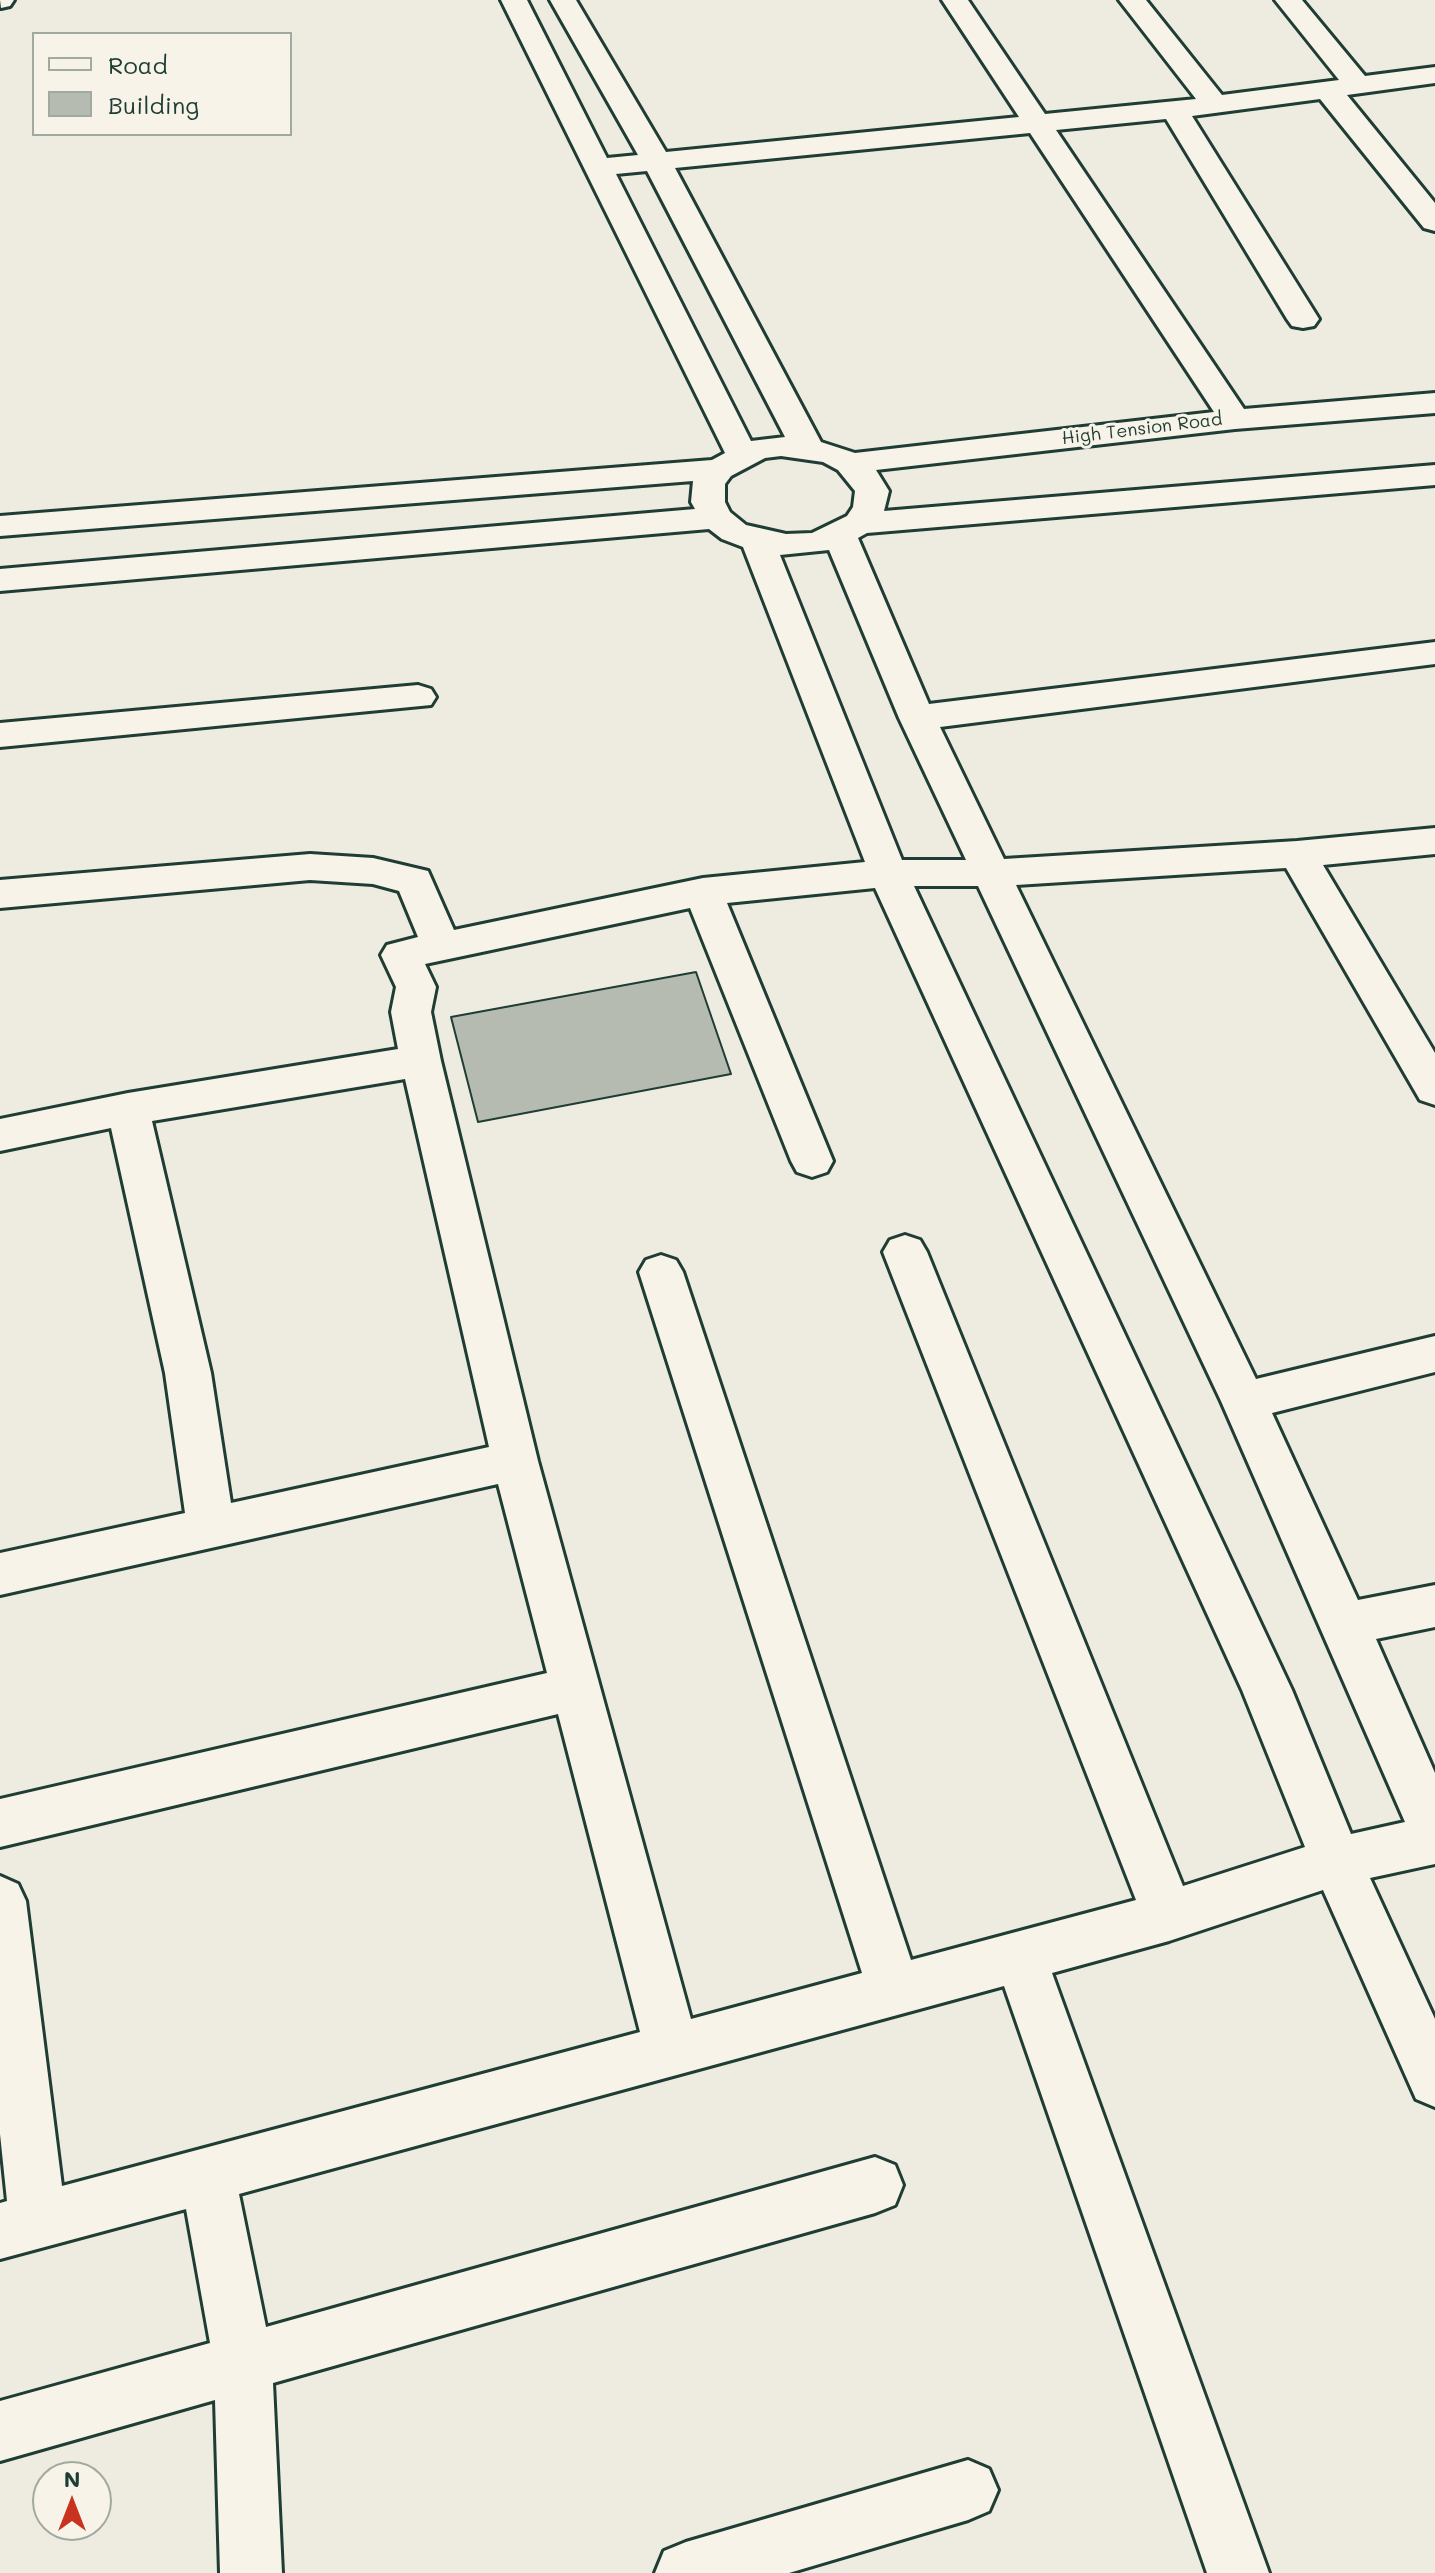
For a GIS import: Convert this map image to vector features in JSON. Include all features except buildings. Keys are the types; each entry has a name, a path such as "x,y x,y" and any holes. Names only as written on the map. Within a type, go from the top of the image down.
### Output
{"street":[{"path":"514,0 600,167 730,462"},
{"path":"563,0 657,162 807,447"},
{"path":"955,0 1041,124 1235,419"},
{"path":"1132,0 1214,103"},
{"path":"1288,0 1358,85"},
{"path":"600,167 1174,110 1435,75"},
{"path":"1327,89 1435,222"},
{"path":"1174,110 1303,319"},
{"name":"High Tension Road","path":"850,463 1235,419 1435,403"},
{"path":"0,526 730,462 781,446 807,447 831,453 850,463 864,476 872,491 870,507 850,529"},
{"path":"730,462 708,484 708,502 716,518 734,532 758,541 786,545 815,543 850,529 1435,475"},
{"path":"0,580 716,518"},
{"path":"850,529 917,718 1244,1401 1435,1833"},
{"path":"758,541 888,873 1267,1690 1336,1861 1435,2080"},
{"path":"917,718 1435,653"},
{"path":"0,735 418,697"},
{"path":"672,2049 515,1461 421,1061 411,1012 416,987 401,955 703,892 888,873 992,873 1297,854 1435,841"},
{"path":"1297,854 1435,1089"},
{"path":"0,894 310,867 373,871 414,881 441,945"},
{"path":"703,892 812,1161"},
{"path":"0,1135 128,1109 421,1061"},
{"path":"128,1109 188,1373 211,1529"},
{"path":"905,1252 1169,1916"},
{"path":"661,1272 894,1990"},
{"path":"1244,1401 1435,1354"},
{"path":"0,1574 515,1461"},
{"path":"1345,1624 1435,1606"},
{"path":"0,1823 576,1688"},
{"path":"0,1901 19,2226 1169,1916 1336,1861 1435,1840"},
{"path":"1020,1956 1238,2573"},
{"path":"208,2176 243,2361 251,2573"},
{"path":"0,2431 875,2185"},
{"path":"686,2573 968,2490"}]}
